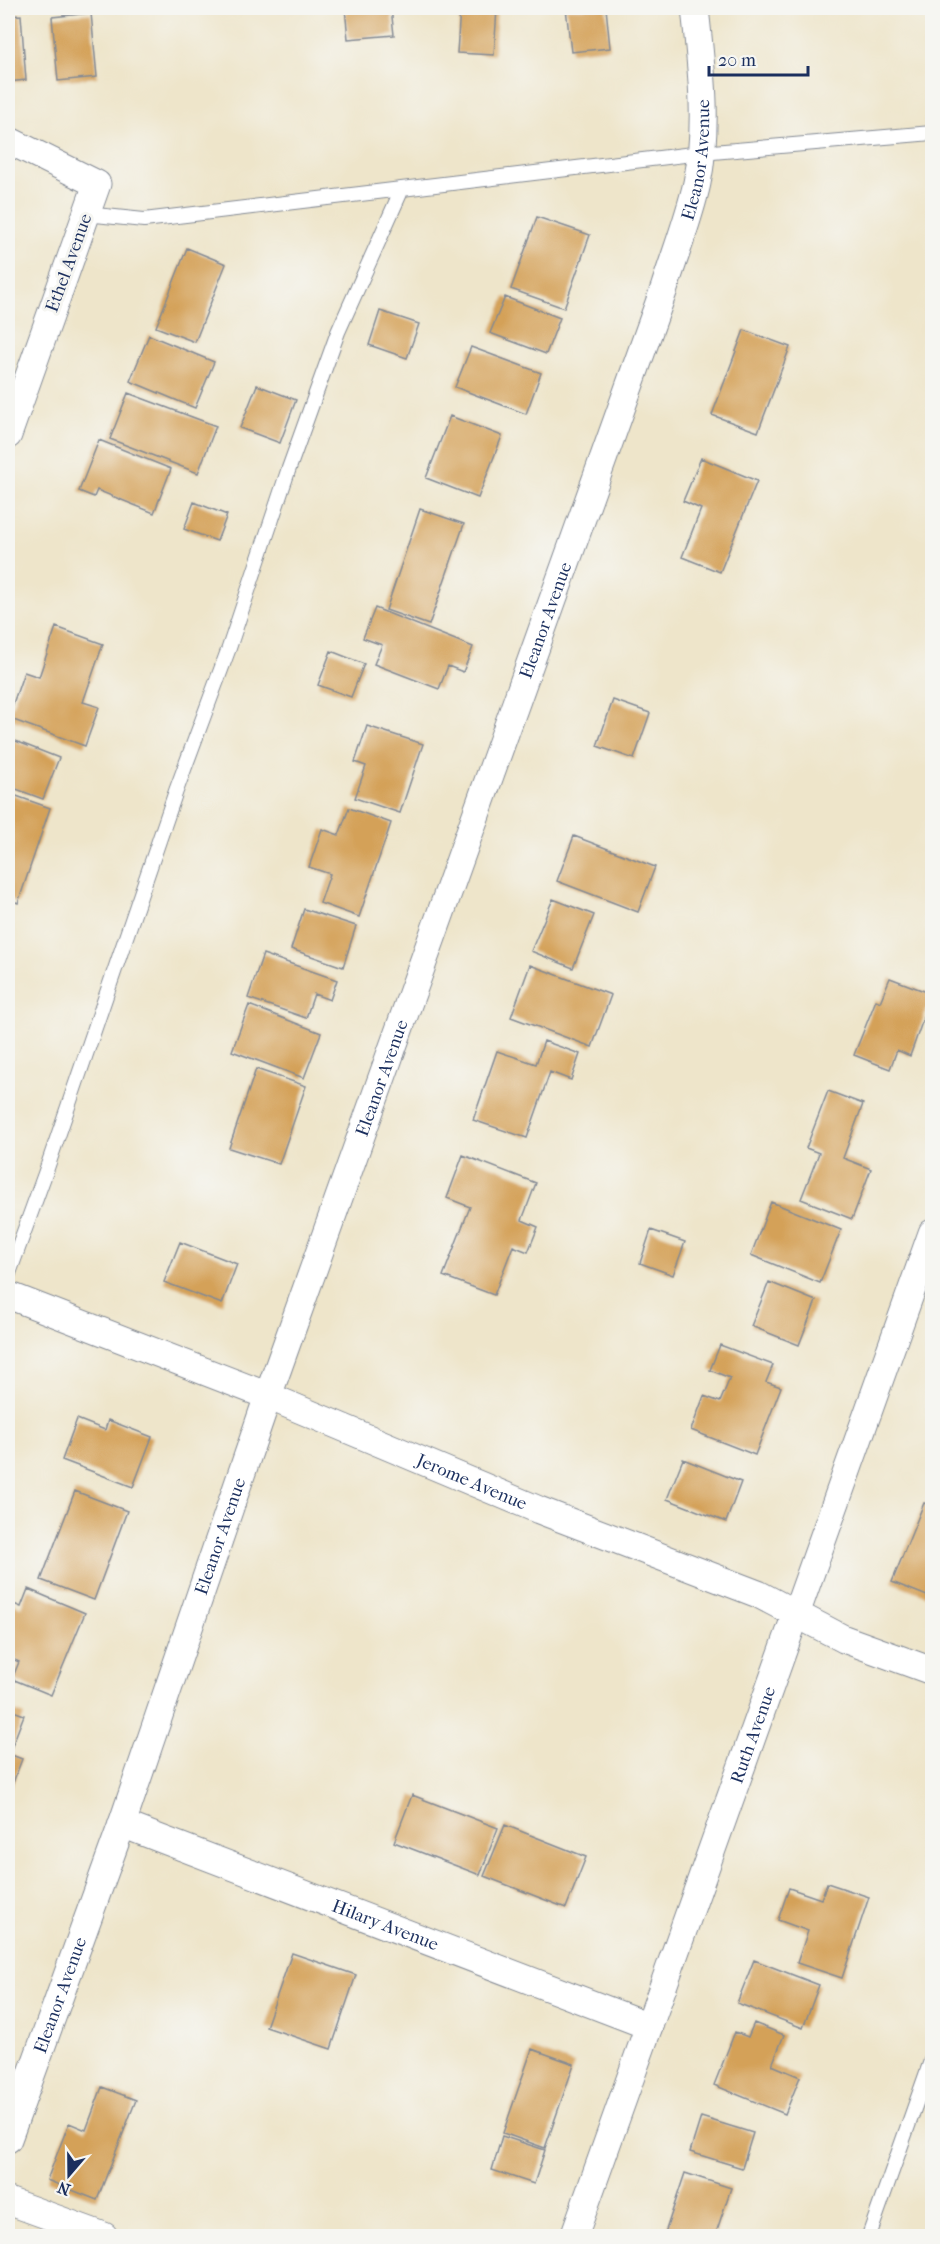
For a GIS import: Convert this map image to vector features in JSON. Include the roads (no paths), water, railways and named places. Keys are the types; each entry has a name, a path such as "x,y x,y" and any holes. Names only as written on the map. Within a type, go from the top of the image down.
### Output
{"street":[{"name":"Eleanor Avenue","path":"8,2139 122,1824 268,1396 664,289 696,184 701,153 704,91 695,8"},
{"name":"Ethel Avenue","path":"8,140 97,184 8,435"},
{"name":"Ruth Avenue","path":"574,2236 933,1233"},
{"name":"Jerome Avenue","path":"8,1294 268,1396 539,1510 758,1594 844,1639 933,1671"},
{"name":"Hilary Avenue","path":"122,1824 649,2026"},
{"path":"8,2201 104,2236"}],"lane":[{"path":"86,214 144,220 701,153 933,133"},
{"path":"8,1276 338,332 402,189"},
{"path":"868,2236 933,2058"}]}
